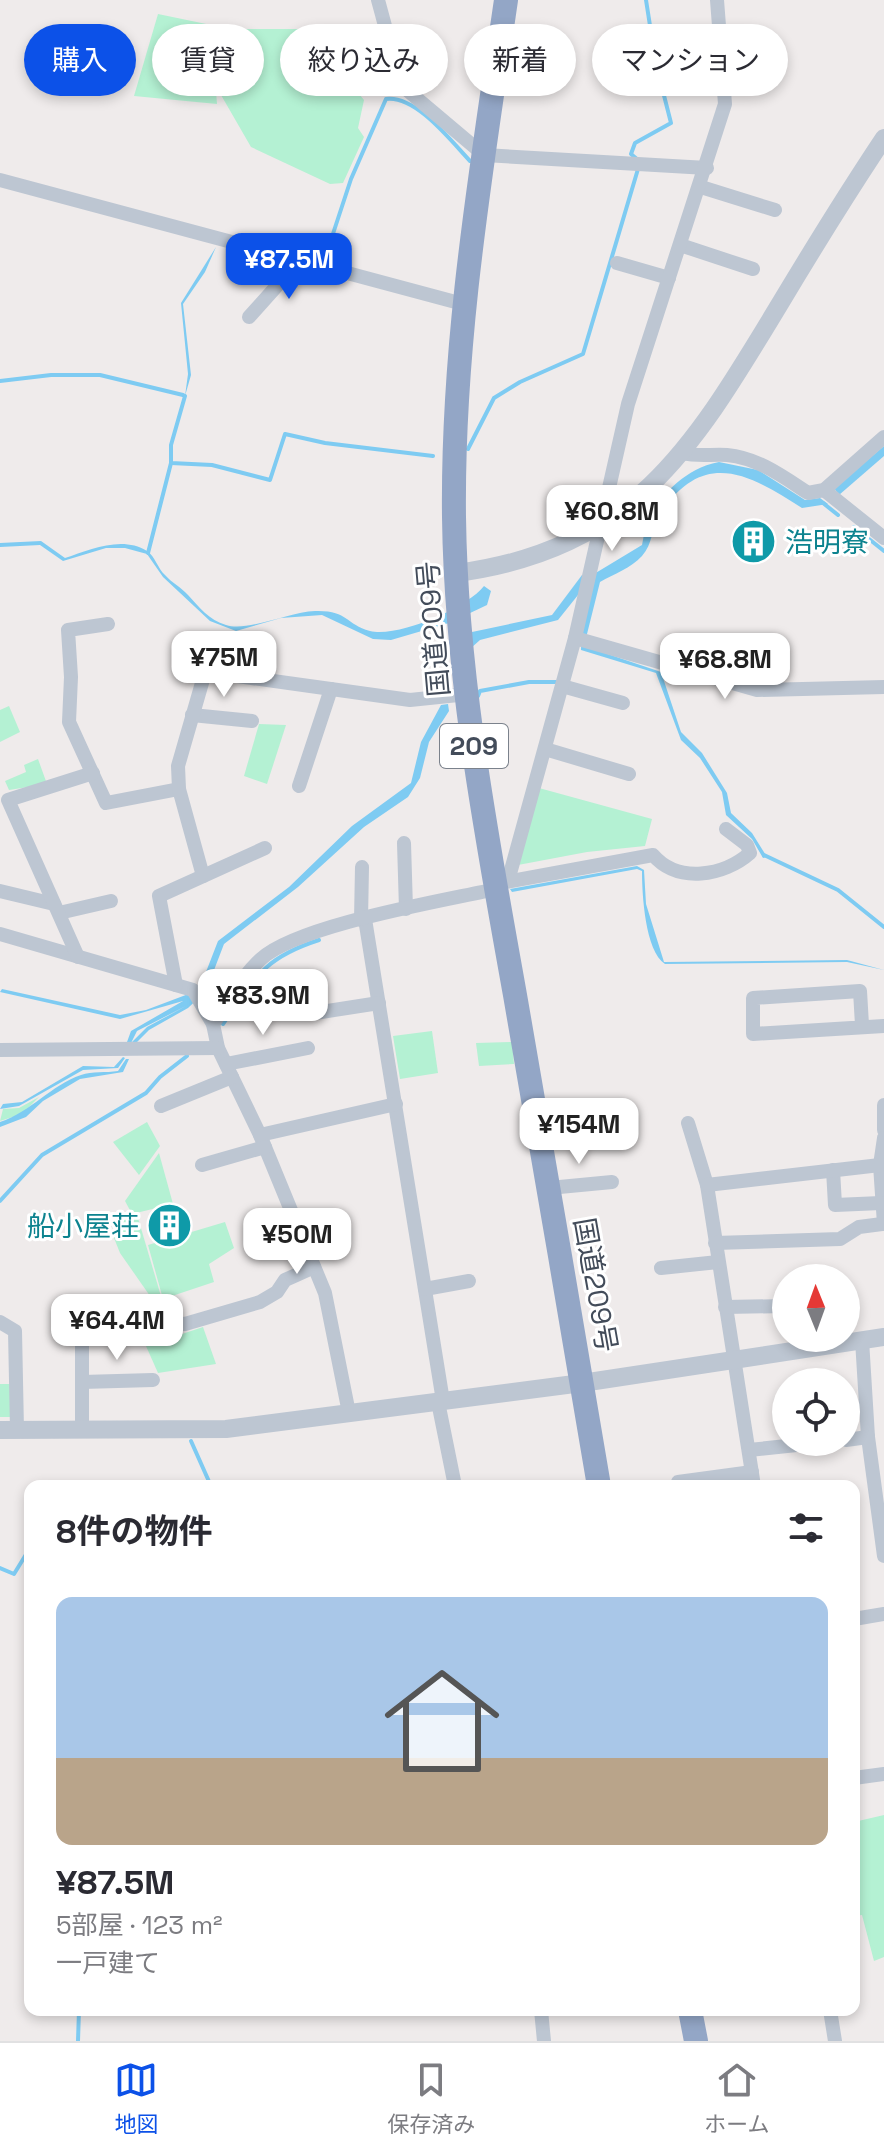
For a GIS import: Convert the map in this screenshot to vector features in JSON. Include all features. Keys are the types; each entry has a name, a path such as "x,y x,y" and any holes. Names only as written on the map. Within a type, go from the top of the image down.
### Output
{"highway":[{"name":"国道209号","path":"506,0 463,304 455,435 457,573 468,694 598,1480"},
{"path":"691,2016 696,2041"}],"street":[{"path":"378,0 401,85 484,155 707,168"},
{"path":"500,885 545,749 575,638 628,404 701,187 725,104 717,0"},
{"path":"457,573 495,568 550,550 598,527 660,479 727,393 884,138"},
{"path":"0,180 463,304"},
{"path":"701,187 775,210"},
{"path":"680,245 753,269"},
{"path":"249,317 300,260"},
{"path":"617,263 669,278"},
{"path":"682,453 755,460 808,493 824,490 884,437"},
{"path":"824,490 884,538"},
{"path":"108,624 68,630 69,722 106,803 179,789"},
{"path":"575,638 757,690 884,687"},
{"path":"203,876 179,789 178,766 204,676 216,673 410,700 468,694"},
{"path":"562,686 623,703"},
{"path":"299,786 331,689"},
{"path":"192,715 252,721"},
{"path":"545,749 629,774"},
{"path":"78,957 8,800 93,773"},
{"path":"213,1024 260,960 286,942 500,885 653,855 673,871 719,871 750,853 747,845 726,829"},
{"path":"404,843 406,909"},
{"path":"176,985 159,896 265,848"},
{"path":"362,867 363,920 396,1104 454,1480"},
{"path":"0,891 57,908 111,901"},
{"path":"0,934 193,990 213,1024 218,1048 263,1141 325,1293 349,1413"},
{"path":"862,1025 860,991 753,998 753,1034 884,1026"},
{"path":"315,1013 379,1003"},
{"path":"0,1050 218,1048"},
{"path":"161,1106 229,1070 308,1048"},
{"path":"202,1165 263,1141 396,1104"},
{"path":"884,1105 884,1130"},
{"path":"688,1123 707,1185 753,1479 728,1480"},
{"path":"715,1243 840,1239 859,1227 883,1224 880,1165 884,1138"},
{"path":"707,1185 880,1165"},
{"path":"833,1170 835,1205 881,1203"},
{"path":"549,1188 612,1182"},
{"path":"661,1268 718,1262"},
{"path":"165,1312 175,1323 185,1324 260,1302 277,1292 285,1280 314,1267"},
{"path":"425,1289 469,1281"},
{"path":"725,1307 772,1306"},
{"path":"0,1322 15,1331 9,1430 226,1429 582,1383 774,1352"},
{"path":"82,1333 82,1430"},
{"path":"884,1337 862,1340 868,1437 884,1556"},
{"path":"82,1382 153,1380"},
{"path":"867,1415 884,1414"},
{"path":"860,1438 868,1437"},
{"path":"749,1450 772,1448"},
{"path":"860,1618 884,1614"},
{"path":"860,1777 884,1774"},
{"path":"542,2016 544,2041"},
{"path":"831,2016 835,2041"}],"green space":[{"path":"158,14 206,24 155,24"},
{"path":"264,29 280,29 280,96 361,96 364,100 358,128 364,137 343,183 330,184 251,147 222,96 264,96"},
{"path":"152,34 152,96 216,96 217,104 134,96"},
{"path":"9,706 20,732 0,742 0,710"},
{"path":"259,724 286,725 267,784 244,776"},
{"path":"38,759 47,784 9,790 5,781 26,772 24,765"},
{"path":"539,788 652,819 645,846 587,852 518,865"},
{"path":"432,1031 438,1073 400,1079 393,1036"},
{"path":"512,1042 514,1064 479,1066 476,1043"},
{"path":"39,1097 22,1114 0,1121 3,1109 19,1108"},
{"path":"147,1122 160,1146 139,1175 113,1142"},
{"path":"159,1153 173,1204 132,1214 125,1201"},
{"path":"138,1218 163,1303 157,1306 120,1253 114,1238 123,1220"},
{"path":"225,1222 234,1248 209,1264 214,1282 163,1299 148,1245"},
{"path":"203,1327 216,1364 158,1373 146,1346"},
{"path":"0,1384 11,1384 13,1417 0,1417"},
{"path":"884,1815 884,1957 874,1961 860,1915 860,1821"}],"water":[{"path":"216,247 205,272 183,304 191,375 185,396 188,374 181,303"},
{"path":"884,446 884,456 839,495 834,488"},
{"path":"719,462 758,470 805,500 820,498 828,504 802,508 763,485 726,473 709,474 692,481 675,495 659,516 642,556 600,582 584,646 661,672 681,732 702,753 727,793 731,813 752,833 767,857 763,858 752,839 726,815 722,792 700,758 681,740 656,673 581,650 582,590 558,620 480,640 471,648 472,632 552,615 582,575 594,574 642,545 646,524 628,530 626,523 650,508 690,473"},
{"path":"41,541 65,558 116,544 137,546 150,553 171,580 220,623 246,626 281,618 236,631 210,621 163,577 147,554 125,548 106,548 63,561 40,545 0,547 0,543"},
{"path":"484,586 491,591 487,605 449,623 391,640 373,639 322,615 281,618 326,611 370,631 382,632 414,626 448,612"},
{"path":"448,704 449,711 429,742 420,778 408,797 364,827 298,887 224,944 206,991 188,1008 149,1030 135,1044 132,1042 147,1027 186,1006 137,1031 131,1043 127,1042 131,1031 183,1001 120,1019 0,992 2,989 120,1015 146,1010 199,990 218,941 289,887 352,826 411,783 421,742 441,705"},
{"path":"637,866 644,870 646,904 664,962 847,960 884,970 847,962 665,964 658,957 649,935 642,871 637,869 512,892 510,889"},
{"path":"123,1057 118,1068 83,1070 19,1106 0,1109 3,1104 22,1102 83,1066 114,1067"},
{"path":"129,1059 123,1072 80,1079 43,1101 26,1117 0,1127 0,1122 22,1112 70,1079 85,1074 118,1071"}],"waterway":[{"path":"638,160 631,154 635,143 671,123 656,64 646,0"},
{"path":"326,255 351,179 386,99 409,104 421,112 470,161"},
{"path":"468,449 494,398 520,382 583,354 638,169"},
{"path":"0,381 51,375 100,375 183,395"},
{"path":"185,396 171,445 171,463 212,465 270,480 285,434 325,443 433,456"},
{"path":"148,553 171,463"},
{"path":"823,503 838,515"},
{"path":"854,527 884,551"},
{"path":"478,696 480,691 529,682 557,682"},
{"path":"764,855 838,890 884,927"},
{"path":"223,1024 253,982 272,962 319,940"},
{"path":"205,989 210,1006"},
{"path":"0,1201 42,1155 146,1093 160,1077 187,1056"},
{"path":"191,1441 208,1480"},
{"path":"0,1568 14,1574 24,1558"},
{"path":"78,2041 79,2016"}],"place":[{"name":"浩明寮","path":"754,542"},
{"name":"船小屋荘","path":"170,1226"}]}
